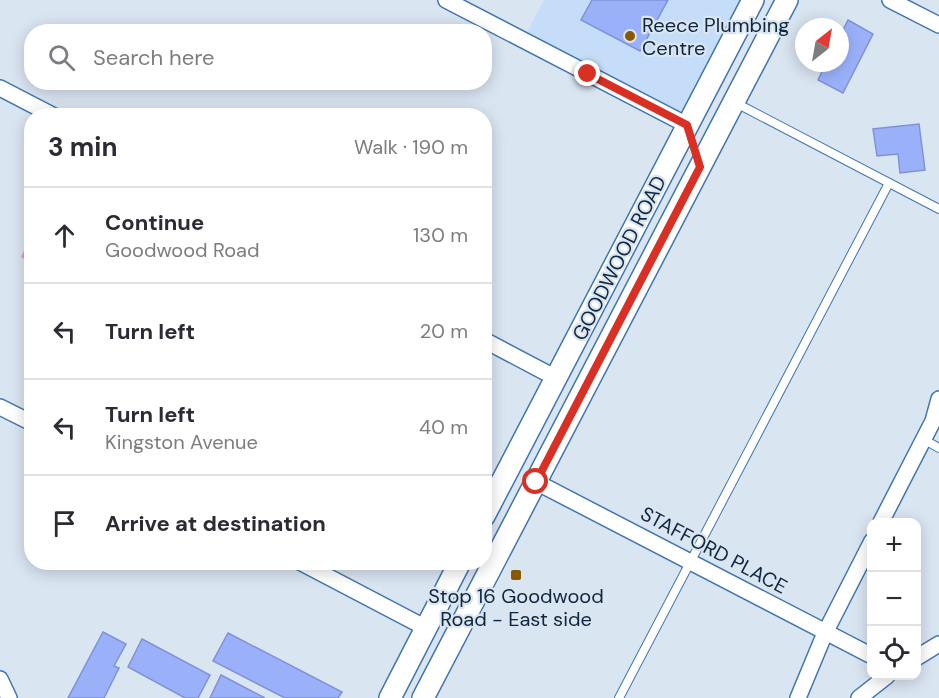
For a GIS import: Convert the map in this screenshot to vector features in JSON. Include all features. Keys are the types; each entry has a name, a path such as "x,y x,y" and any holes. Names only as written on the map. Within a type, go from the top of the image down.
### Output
{"main road":[{"name":"GOODWOOD ROAD","path":"492,501 753,0"},
{"name":"GOODWOOD ROAD","path":"492,566 787,0"},
{"path":"700,167 687,125 732,106"},
{"path":"390,698 456,570"},
{"name":"GOODWOOD ROAD","path":"423,698 490,570"},
{"path":"426,628 466,616"},
{"path":"426,628 437,672"}],"street":[{"path":"446,0 687,125"},
{"path":"890,0 939,25"},
{"path":"0,88 39,108"},
{"path":"492,344 556,378"},
{"path":"883,518 933,421 939,399"},
{"path":"0,407 24,419"},
{"name":"STAFFORD PLACE","path":"536,482 867,654"},
{"path":"798,698 825,633 867,551"},
{"path":"315,570 426,628"},
{"path":"921,655 939,644"},
{"path":"0,679 9,698"},
{"path":"859,698 880,680"}],"lane":[{"path":"732,106 939,209"},
{"path":"619,698 889,183"},
{"path":"923,439 939,448"}],"shaded area":[{"path":"544,0 753,0 687,125 523,40"}],"building":[{"name":"Reece Plumbing Centre","path":"592,0 668,0 640,51 581,20"},
{"path":"849,21 873,34 843,93 818,80 822,72 849,72"},
{"path":"919,124 925,170 900,173 898,154 877,156 873,129"},
{"path":"103,632 126,644 114,666 119,668 104,698 68,698"},
{"path":"228,633 342,692 338,698 285,698 213,661"},
{"path":"142,639 210,675 198,698 185,698 128,667"},
{"path":"221,675 265,698 210,698"}],"place":[{"name":"Reece Plumbing Centre","path":"630,36"},
{"name":"Stop 16 Goodwood Road - East side","path":"516,575"}],"route":[{"path":"536,482 700,167 687,125 588,74"}]}
